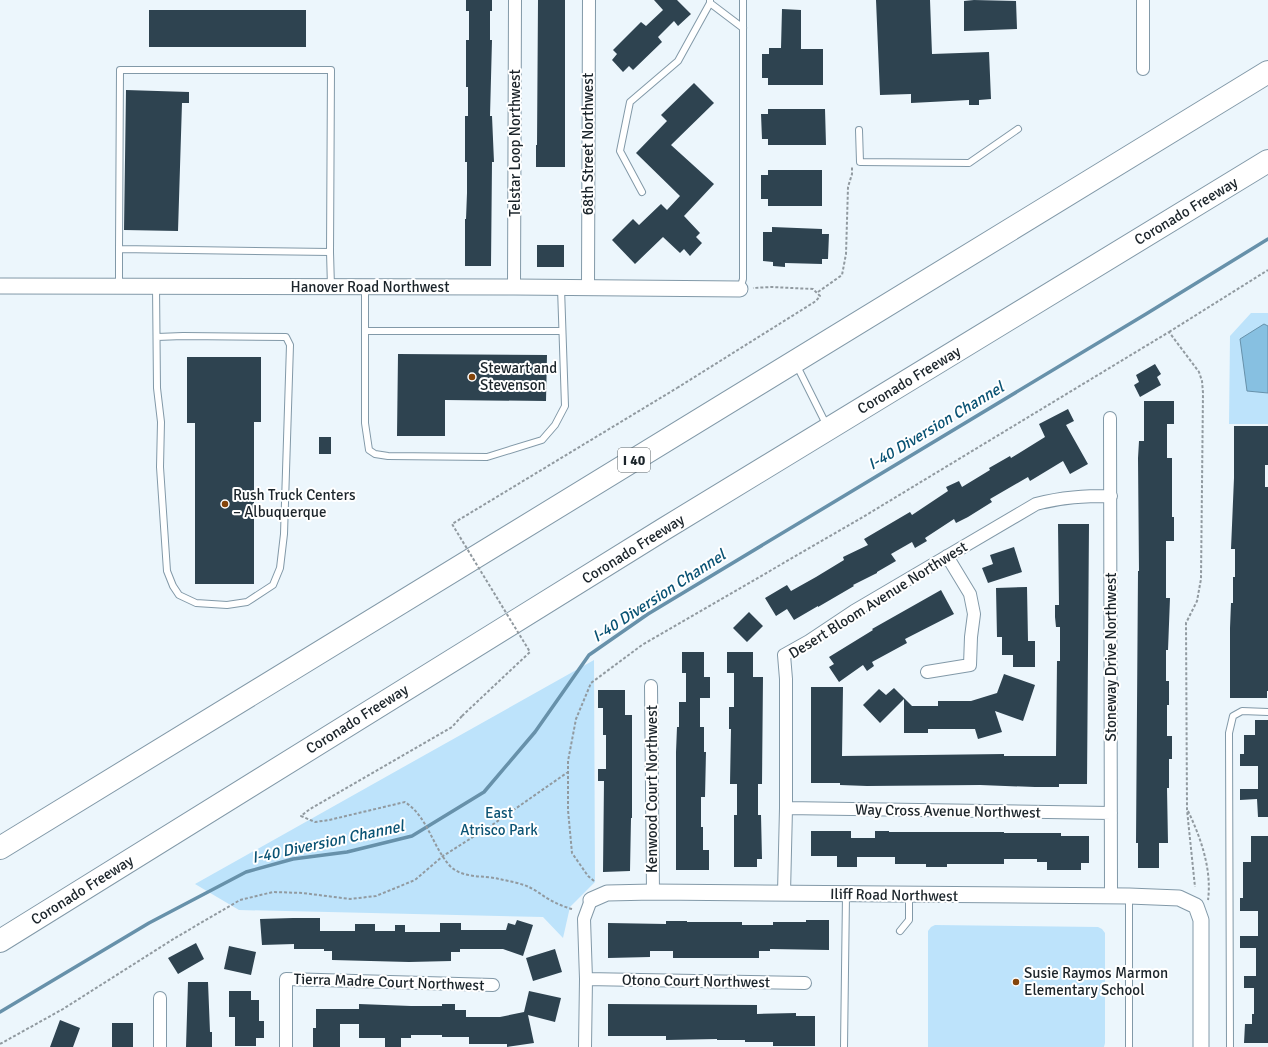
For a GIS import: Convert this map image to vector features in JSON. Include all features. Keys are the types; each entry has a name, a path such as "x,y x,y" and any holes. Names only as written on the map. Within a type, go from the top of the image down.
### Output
{"highway":[{"name":"I 40","path":"0,848 1268,72"},
{"name":"Coronado Freeway","path":"0,941 664,529 1268,160"}],"street":[{"name":"Telstar Loop Northwest","path":"514,287 515,0"},
{"name":"68th Street Northwest","path":"588,287 589,0"},
{"path":"1143,0 1143,69"},
{"name":"Hanover Road Northwest","path":"0,286 588,287 740,289"},
{"name":"Stoneway Drive Northwest","path":"1110,418 1111,896"},
{"name":"Desert Bloom Avenue Northwest","path":"786,808 786,679 784,654 809,641 854,611 1036,504 1078,496 1111,496"},
{"path":"927,672 970,665 974,614 970,594 947,556"},
{"name":"Kenwood Court Northwest","path":"651,686 653,892"},
{"path":"784,893 786,808"},
{"name":"Way Cross Avenue Northwest","path":"786,808 1111,813"},
{"name":"Iliff Road Northwest","path":"591,900 607,893 653,892 1129,896 1179,898 1202,903"},
{"path":"585,1047 586,979 584,918 591,900"},
{"path":"1201,1047 1202,903"},
{"name":"Tierra Madre Court Northwest","path":"286,1047 286,979 493,985"},
{"name":"Otono Court Northwest","path":"586,979 805,983"},
{"path":"160,998 160,1047"}],"lane":[{"path":"740,289 743,279 743,0"},
{"path":"642,192 620,151 630,102 678,61 710,2 743,28"},
{"path":"119,286 120,70 331,70 331,287"},
{"path":"860,130 860,162 969,163 1018,129"},
{"path":"119,249 330,252"},
{"path":"156,286 157,388 161,422 160,467 168,572 173,586 179,595 196,603 227,605 247,602 273,584 280,568 284,534 290,345 286,337 157,337"},
{"path":"365,287 365,423 369,450 375,454 388,456 487,456 542,440 555,425 565,406 561,287"},
{"path":"365,331 562,331"},
{"path":"795,361 828,429"},
{"path":"1230,1047 1229,733 1233,716 1242,711 1268,712"},
{"path":"844,1047 846,894"},
{"path":"900,931 909,920 909,895"},
{"path":"1129,896 1129,1047"}],"path":[{"path":"818,292 842,275 846,254 848,187 852,174 852,166"},
{"path":"594,881 588,876 572,853 568,810 568,762 576,719 591,683 642,645 863,516 1169,332 1268,270"},
{"path":"572,909 549,900 529,887 497,878 474,876 459,872 451,867 443,856 420,815 414,807 405,802 315,822 301,816 310,809 452,727 530,652 452,524 677,388 816,301 820,296 818,292 813,289 772,287 740,289"},
{"path":"1169,332 1199,372 1203,392 1201,579 1197,601 1186,623 1187,810 1195,887"},
{"path":"0,1044 63,1009 175,938 240,900 273,892 303,893 350,899 376,896 416,880 443,856 492,825 568,772"},
{"path":"1187,810 1197,829 1206,859 1210,890 1202,903"}],"green space":[{"path":"1251,313 1268,313 1268,424 1229,424 1230,336"},
{"name":"East Atrisco Park","path":"594,660 595,882 570,907 563,938 543,917 239,910 195,884"},
{"path":"935,925 1098,927 1102,929 1105,933 1104,1047 928,1047 928,931"}],"shaded area":[{"path":"1264,324 1268,326 1268,393 1247,391 1240,339"}],"building":[{"path":"466,0 492,0 492,11 490,11 490,40 492,40 490,116 492,116 494,162 492,162 491,266 465,266 467,162 465,162 465,116 468,116 468,87 466,87 466,40 469,40 469,11 466,11"},
{"path":"538,0 565,0 565,167 536,167"},
{"path":"654,0 677,0 691,14 678,26 674,21 658,37 662,42 633,70 629,66 623,72 612,60 617,54 613,50 641,22 646,26 663,10"},
{"path":"876,0 930,0 932,54 989,52 991,99 979,100 979,105 969,105 969,100 911,103 911,94 880,95"},
{"path":"964,1 1016,1 1017,29 964,31"},
{"path":"782,9 801,10 801,49 823,49 823,85 768,85 768,78 762,78 762,54 769,54 769,48 781,48"},
{"path":"149,10 306,10 306,47 149,47"},
{"path":"694,83 714,103 671,145 714,184 684,216 700,233 696,237 702,243 690,256 684,249 680,253 663,237 635,264 612,240 633,219 639,225 661,204 667,210 680,196 636,153 667,121 661,115"},
{"path":"126,90 189,92 189,103 182,103 178,231 124,230"},
{"path":"768,109 825,109 826,145 768,145 768,139 762,139 761,114 768,114"},
{"path":"768,170 822,170 822,206 768,206 768,199 761,199 761,175 768,175"},
{"path":"772,227 822,229 822,234 829,234 828,259 822,259 822,264 785,263 785,267 773,266 773,262 763,261 763,232 772,232"},
{"path":"537,245 564,245 564,267 537,267"},
{"name":"Stewart and Stevenson","path":"398,354 547,355 546,401 445,400 445,436 397,436"},
{"name":"Rush Truck Centers – Albuquerque","path":"187,357 261,357 261,422 254,422 254,584 195,584 195,423 187,423"},
{"path":"1155,364 1161,374 1157,377 1161,385 1140,397 1134,385 1139,382 1136,375"},
{"path":"1144,401 1174,401 1174,424 1167,424 1167,458 1172,458 1172,517 1174,517 1174,541 1166,541 1166,598 1170,598 1168,650 1166,650 1166,681 1169,681 1167,736 1172,736 1172,759 1169,759 1169,788 1167,788 1168,843 1159,843 1159,868 1138,868 1138,843 1136,843 1139,571 1138,458 1139,441 1144,441"},
{"path":"1068,409 1074,421 1066,425 1088,464 1070,474 1063,461 1030,481 1028,477 990,499 992,502 968,517 956,523 954,519 925,538 927,541 915,548 912,542 891,554 896,561 818,607 794,620 787,609 776,616 765,598 787,585 791,591 816,577 844,560 843,557 868,545 864,539 910,512 912,515 948,491 946,487 959,481 962,487 990,470 989,468 1010,456 1011,458 1045,437 1039,424"},
{"path":"1234,426 1268,426 1268,465 1265,465 1265,487 1268,487 1267,698 1230,698 1231,603 1233,603 1233,577 1235,577 1235,549 1231,549 1234,478"},
{"path":"319,437 331,437 331,454 319,454"},
{"path":"1058,524 1089,524 1087,784 1059,784 1059,787 1035,787 980,785 867,786 840,785 840,783 811,783 811,687 843,687 842,756 1004,754 1004,756 1056,756 1057,661 1060,661 1060,627 1056,627 1055,617 1055,605 1059,605"},
{"path":"1014,547 1022,572 988,583 982,568 993,564 990,555"},
{"path":"1027,587 1028,641 1035,641 1035,667 1013,667 1013,655 1002,655 1002,637 997,637 996,588"},
{"path":"941,590 954,614 905,639 907,643 872,662 874,666 867,671 863,665 839,682 829,667 834,664 829,657 873,630 872,629"},
{"path":"749,612 763,626 747,642 733,628"},
{"path":"682,652 704,652 704,677 710,677 710,698 700,698 700,727 704,727 704,752 706,752 705,797 701,797 701,827 703,827 703,850 709,850 709,870 676,870 677,727 679,727 679,702 686,702 686,673 682,673"},
{"path":"727,652 753,652 753,677 763,677 762,784 758,784 758,815 761,815 762,859 757,859 757,867 734,867 734,815 737,815 737,784 730,784 731,729 729,729 729,707 734,707 734,673 727,673"},
{"path":"1004,674 1035,685 1023,721 995,711 1002,732 978,739 975,729 928,729 928,733 904,733 904,699 880,723 863,705 879,689 886,695 894,688 912,706 938,706 938,701 971,701 997,693"},
{"path":"598,690 625,690 625,715 632,715 632,818 630,871 603,872 604,781 598,781 598,769 606,769 606,735 603,735 603,708 598,708"},
{"path":"1255,720 1268,720 1268,817 1258,817 1257,799 1240,800 1240,789 1258,789 1258,766 1240,766 1240,754 1244,754 1244,735 1255,735"},
{"path":"811,831 851,831 851,838 875,838 875,831 1061,833 1061,836 1089,836 1089,863 1081,863 1081,870 1047,870 1047,862 1037,862 1037,859 1004,859 1004,864 947,864 947,867 926,867 926,864 895,864 895,857 857,857 857,867 837,867 837,856 811,856"},
{"path":"1251,836 1268,836 1268,1043 1244,1043 1245,1024 1252,1024 1252,1014 1254,1014 1254,988 1244,988 1244,976 1256,976 1256,948 1240,948 1240,936 1258,936 1258,911 1240,911 1240,898 1243,898 1243,862 1251,862"},
{"path":"320,918 320,931 355,931 355,924 375,924 375,931 395,931 395,925 405,925 405,932 440,932 440,923 461,923 461,930 506,930 508,923 515,925 517,920 533,925 523,956 503,949 460,949 460,952 451,952 451,961 409,962 332,960 332,951 324,951 324,949 294,949 294,944 262,945 260,919"},
{"path":"806,920 829,920 829,950 770,949 770,951 759,951 759,958 673,958 673,951 650,951 650,957 608,958 608,923 666,924 666,921 687,921 742,922 742,925 773,925 773,922 806,922"},
{"path":"196,943 204,959 178,974 168,958"},
{"path":"229,946 256,952 251,975 224,969"},
{"path":"555,949 562,972 533,981 526,958"},
{"path":"188,982 208,982 212,1047 186,1047"},
{"path":"229,991 251,991 251,1000 259,1000 259,1021 264,1021 264,1038 256,1038 256,1046 235,1046 235,1017 229,1017"},
{"path":"529,991 561,998 555,1022 528,1015 534,1043 507,1047 507,1044 469,1044 469,1037 411,1035 411,1038 401,1038 401,1047 385,1047 385,1038 359,1038 359,1024 340,1024 340,1047 313,1047 313,1028 316,1028 316,1009 359,1009 359,1004 442,1006 442,1004 455,1004 455,1010 466,1010 466,1017 500,1017 524,1012"},
{"path":"608,1004 757,1005 757,1014 796,1013 796,1016 815,1016 815,1046 773,1046 773,1042 745,1042 745,1040 666,1040 666,1036 608,1036"},
{"path":"60,1020 80,1028 73,1047 50,1047"},
{"path":"112,1023 133,1023 133,1047 112,1047"}],"waterway":[{"name":"I-40 Diversion Channel","path":"0,1012 149,923 246,872 293,859 347,852 412,836 484,792 535,732 589,655 648,614 1268,239"}],"place":[{"name":"Stewart and Stevenson","path":"472,377"},
{"name":"Rush Truck Centers – Albuquerque","path":"225,504"},
{"name":"Susie Raymos Marmon Elementary School","path":"1016,982"}]}
